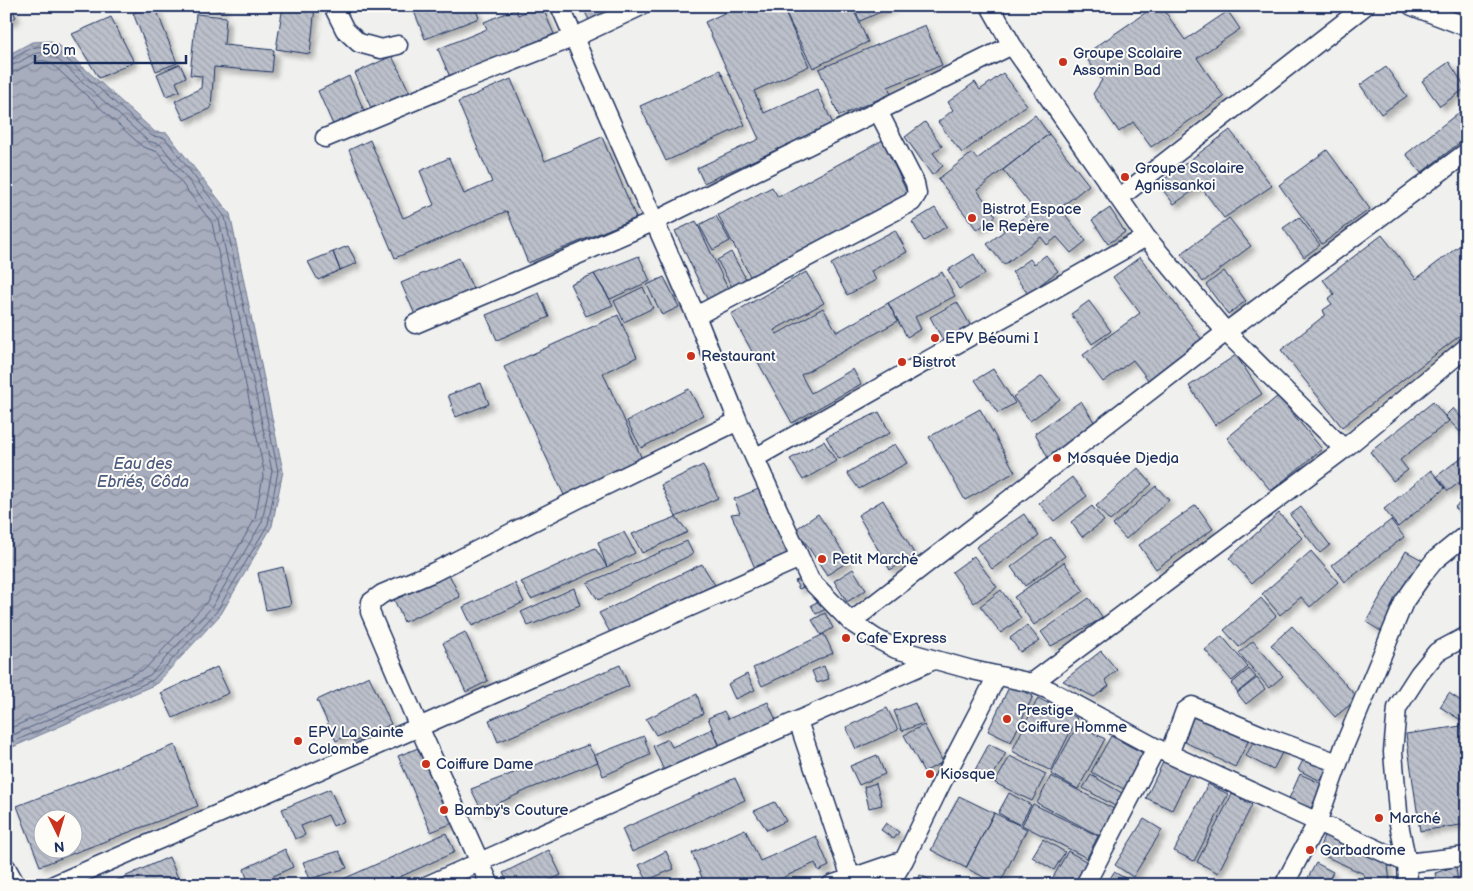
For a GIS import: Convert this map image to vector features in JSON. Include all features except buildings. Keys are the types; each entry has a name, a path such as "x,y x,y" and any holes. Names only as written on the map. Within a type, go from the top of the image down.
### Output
{"street":[{"path":"333,6 345,30 359,43 381,49 398,45"},
{"path":"560,6 696,316 738,420 810,580 851,622 896,649 997,676 1032,683 1065,697 1162,751 1407,863 1467,856"},
{"path":"325,138 574,37 641,6"},
{"path":"990,6 1012,45 1146,237 1226,332 1344,449"},
{"path":"1119,198 1365,6"},
{"path":"1412,6 1446,12 1467,28"},
{"path":"414,324 655,221 1012,45"},
{"path":"696,316 912,202 917,194 915,183 878,111"},
{"path":"851,622 1226,332 1467,152"},
{"path":"755,458 1146,237"},
{"path":"1032,683 1344,449 1467,347"},
{"path":"490,885 370,612 371,602 382,594 434,572 738,420"},
{"path":"1284,885 1317,823 1338,763 1404,602 1435,560 1467,534"},
{"path":"54,885 419,727 800,558"},
{"path":"1408,885 1407,863 1399,824 1393,752 1397,708 1419,674 1437,652 1467,636"},
{"path":"428,885 934,660"},
{"path":"889,885 904,860 997,676"},
{"path":"1085,885 1185,712 1192,706 1261,735 1338,763"},
{"path":"798,721 851,878"},
{"path":"831,885 904,860"},
{"path":"6,867 16,885"}],"water":[{"name":"Eau des Ebriés, Côda","path":"51,41 62,48 155,132 167,133 230,214 283,471 272,526 221,614 156,684 6,750 6,56 32,42"}],"place":[{"name":"Groupe Scolaire Assomin Bad","path":"1063,62"},
{"name":"Groupe Scolaire Agnissankoi","path":"1125,177"},
{"name":"Bistrot Espace le Repère","path":"972,218"},
{"name":"EPV Béoumi I","path":"935,338"},
{"name":"Restaurant","path":"691,356"},
{"name":"Bistrot","path":"902,362"},
{"name":"Mosquée Djedja","path":"1057,458"},
{"name":"Petit Marché","path":"822,559"},
{"name":"Cafe Express","path":"846,638"},
{"name":"Prestige Coiffure Homme","path":"1007,719"},
{"name":"EPV La Sainte Colombe","path":"298,741"},
{"name":"Coiffure Dame","path":"426,764"},
{"name":"Kiosque","path":"930,774"},
{"name":"Bamby's Couture","path":"444,810"},
{"name":"Marché","path":"1379,818"},
{"name":"Garbadrome","path":"1310,850"}]}
